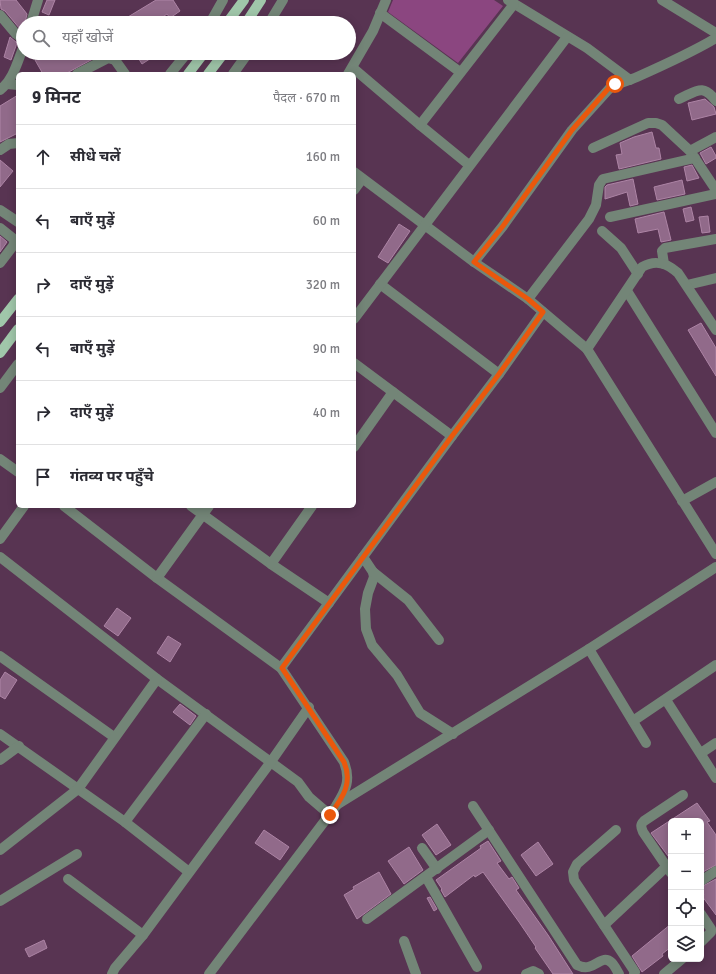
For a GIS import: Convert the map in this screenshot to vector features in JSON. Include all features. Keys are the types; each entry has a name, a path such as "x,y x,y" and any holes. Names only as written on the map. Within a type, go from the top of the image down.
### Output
{"main road":[{"path":"233,16 244,0"},
{"path":"251,16 261,0"},
{"path":"190,72 199,60"},
{"path":"210,72 219,60"},
{"path":"0,322 16,302"},
{"path":"0,353 16,332"}],"street":[{"path":"33,16 38,0"},
{"path":"214,16 223,0"},
{"path":"273,16 283,0"},
{"path":"351,71 373,31 386,0"},
{"path":"664,1 716,33"},
{"path":"420,126 511,2 587,48 630,80"},
{"path":"380,13 460,72"},
{"path":"0,15 16,34"},
{"path":"356,316 567,37"},
{"path":"474,262 503,226 572,130 608,89 615,84 630,80 695,51 716,38"},
{"path":"4,87 13,74 18,60"},
{"path":"81,72 104,60"},
{"path":"115,60 124,72"},
{"path":"172,72 181,60"},
{"path":"234,72 243,60"},
{"path":"356,75 469,165"},
{"path":"4,87 16,85"},
{"path":"679,100 700,90 706,90 716,101"},
{"path":"593,148 648,123 662,125 692,154 716,190"},
{"path":"528,299 589,220 596,205 599,185 603,179 692,154 716,137"},
{"path":"0,150 9,144 16,143"},
{"path":"358,176 425,224 474,262 528,299 587,349 716,554"},
{"path":"610,217 716,194"},
{"path":"0,210 16,221"},
{"path":"0,228 15,240 15,247 0,263"},
{"path":"602,231 622,248 638,274"},
{"path":"664,264 662,251 665,248 716,239"},
{"path":"587,349 642,267 649,263 659,262 678,273 716,330"},
{"path":"687,285 716,278"},
{"path":"380,284 499,374"},
{"path":"626,291 716,433"},
{"path":"282,668 543,312"},
{"path":"356,364 452,436"},
{"path":"0,388 16,367"},
{"path":"356,444 393,392"},
{"path":"0,459 16,471"},
{"path":"682,501 716,482"},
{"path":"0,539 23,508"},
{"path":"67,508 157,578 282,668 309,707 344,762 348,771 346,787 330,815 210,974"},
{"path":"193,508 271,564 329,603"},
{"path":"157,578 207,508"},
{"path":"271,564 311,508"},
{"path":"0,557 157,679 298,782 309,797 330,815"},
{"path":"363,557 373,572 408,600 439,640"},
{"path":"336,806 589,649 716,567"},
{"path":"373,572 374,577 368,593 365,609 366,629 372,645 397,675 420,713 453,734"},
{"path":"589,649 646,743"},
{"path":"0,656 114,738"},
{"path":"633,721 716,665"},
{"path":"0,850 78,789 157,679"},
{"path":"666,700 716,778"},
{"path":"112,974 115,968 143,935 270,763 309,707"},
{"path":"125,822 206,714"},
{"path":"0,734 125,822 189,872"},
{"path":"701,753 716,743"},
{"path":"0,760 19,746"},
{"path":"668,869 640,827 641,823 683,795"},
{"path":"473,806 577,965 582,969 589,969 602,961 607,961 612,963 619,974"},
{"path":"367,919 490,830"},
{"path":"616,830 577,864 573,872 574,880 636,973"},
{"path":"422,848 437,869"},
{"path":"0,901 77,854"},
{"path":"604,925 668,871"},
{"path":"704,879 716,871"},
{"path":"426,877 477,967"},
{"path":"68,879 143,935"},
{"path":"704,918 712,932 704,939"},
{"path":"404,941 416,974"},
{"path":"607,961 614,949 618,946"},
{"path":"664,974 678,962"},
{"path":"526,974 533,971 539,974"}],"shaded area":[{"path":"393,0 494,0 503,6 458,63 388,12"}],"building":[{"path":"0,0 16,0 27,14 27,16 16,16 16,24 5,11 1,9"},
{"path":"47,0 55,0 49,15 42,12"},
{"path":"156,0 173,0 180,11 173,16 168,16 167,14 164,16 130,16"},
{"path":"10,37 16,42 16,46 11,60 4,57"},
{"path":"35,60 91,60 69,72 42,72"},
{"path":"139,60 148,60 142,64"},
{"path":"16,96 16,134 0,142 0,106"},
{"path":"705,99 714,107 716,114 692,120 688,103"},
{"path":"652,132 656,148 659,148 661,159 619,169 616,155 622,154 620,143"},
{"path":"711,147 716,158 706,164 700,153"},
{"path":"0,160 13,171 0,187"},
{"path":"692,165 699,178 687,181 684,167"},
{"path":"633,179 638,204 630,206 627,192 605,199 605,187 607,185"},
{"path":"682,180 685,194 657,200 654,187"},
{"path":"691,207 694,220 686,222 683,209"},
{"path":"664,212 671,240 661,242 658,229 638,233 635,219"},
{"path":"708,216 710,232 702,233 699,217"},
{"path":"399,224 410,231 388,263 378,257"},
{"path":"0,236 7,242 0,252"},
{"path":"701,323 716,348 716,376 688,330"},
{"path":"117,608 131,618 118,636 104,626"},
{"path":"168,636 181,644 170,662 157,653"},
{"path":"5,672 17,680 5,699 0,696 0,680"},
{"path":"180,704 196,716 190,725 173,712"},
{"path":"697,803 710,821 707,822 716,835 716,865 704,871 704,818 674,818"},
{"path":"668,822 668,856 651,833"},
{"path":"437,824 451,845 436,855 422,835"},
{"path":"264,830 289,847 280,860 255,843"},
{"path":"488,841 501,861 497,863 509,879 512,877 519,888 516,890 548,935 573,974 553,974 519,922 483,872 475,877 474,875 445,897 436,880 481,848 480,846"},
{"path":"538,842 553,864 536,876 521,855"},
{"path":"409,847 423,870 404,884 388,861"},
{"path":"379,872 391,894 357,919 344,895 354,889 353,887"},
{"path":"716,879 716,915 704,899 704,885"},
{"path":"430,897 437,909 434,911 427,898"},
{"path":"668,926 668,949 662,954 663,956 642,972 632,956"},
{"path":"44,940 47,948 29,957 25,949"}],"route":[{"path":"330,815 346,787 348,771 344,762 309,707 282,668 543,312 528,299 474,262 503,226 572,130 608,89 615,84"}]}
